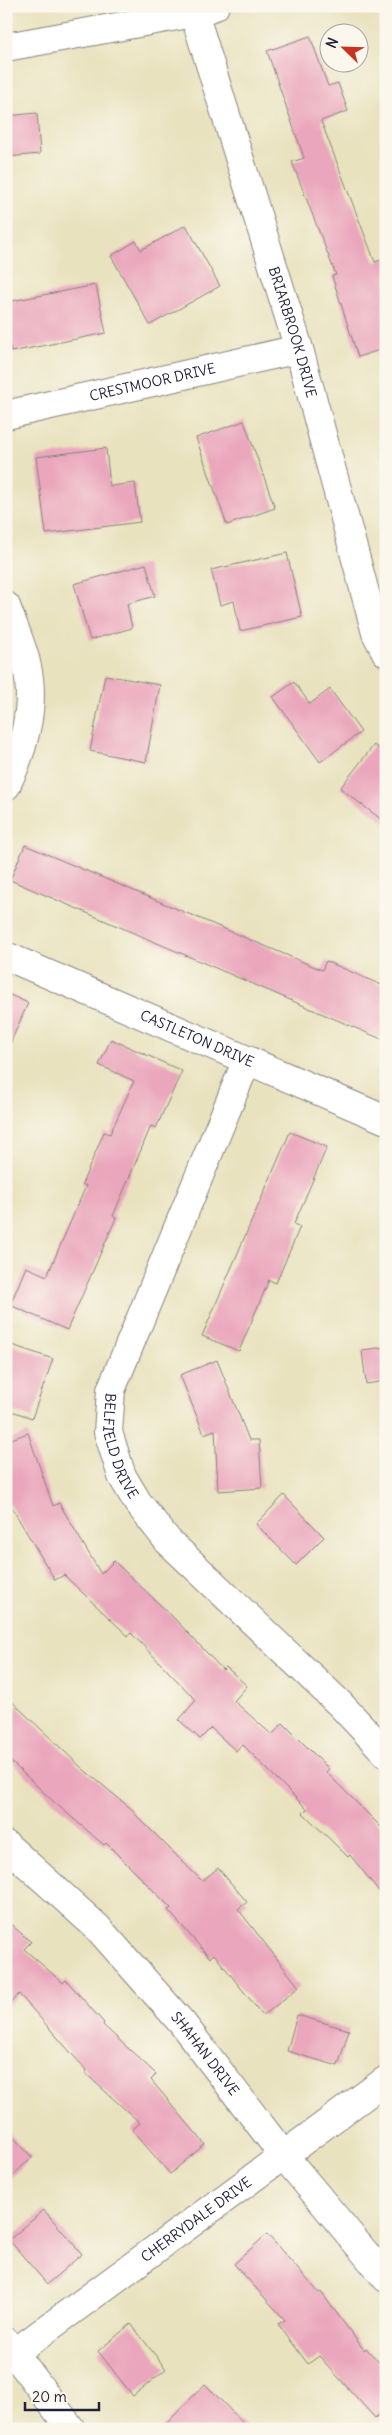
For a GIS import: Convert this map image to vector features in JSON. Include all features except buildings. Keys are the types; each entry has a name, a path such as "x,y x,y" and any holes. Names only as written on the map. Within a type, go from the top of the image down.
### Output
{"street":[{"path":"6,47 204,10"},
{"name":"BRIARBROOK DRIVE","path":"204,10 376,633 386,652"},
{"name":"CRESTMOOR DRIVE","path":"6,415 99,396 299,349"},
{"path":"6,606 28,668 30,714 13,772 6,786"},
{"name":"CASTLETON DRIVE","path":"6,956 386,1120"},
{"name":"BELFIELD DRIVE","path":"247,1060 111,1390 108,1432 122,1476 138,1503 168,1541 340,1704 386,1753"},
{"name":"SHAHAN DRIVE","path":"6,1845 98,1928 182,2023 284,2156 386,2278"},
{"name":"CHERRYDALE DRIVE","path":"9,2351 284,2156 386,2080"},
{"path":"9,2351 71,2429"}]}
